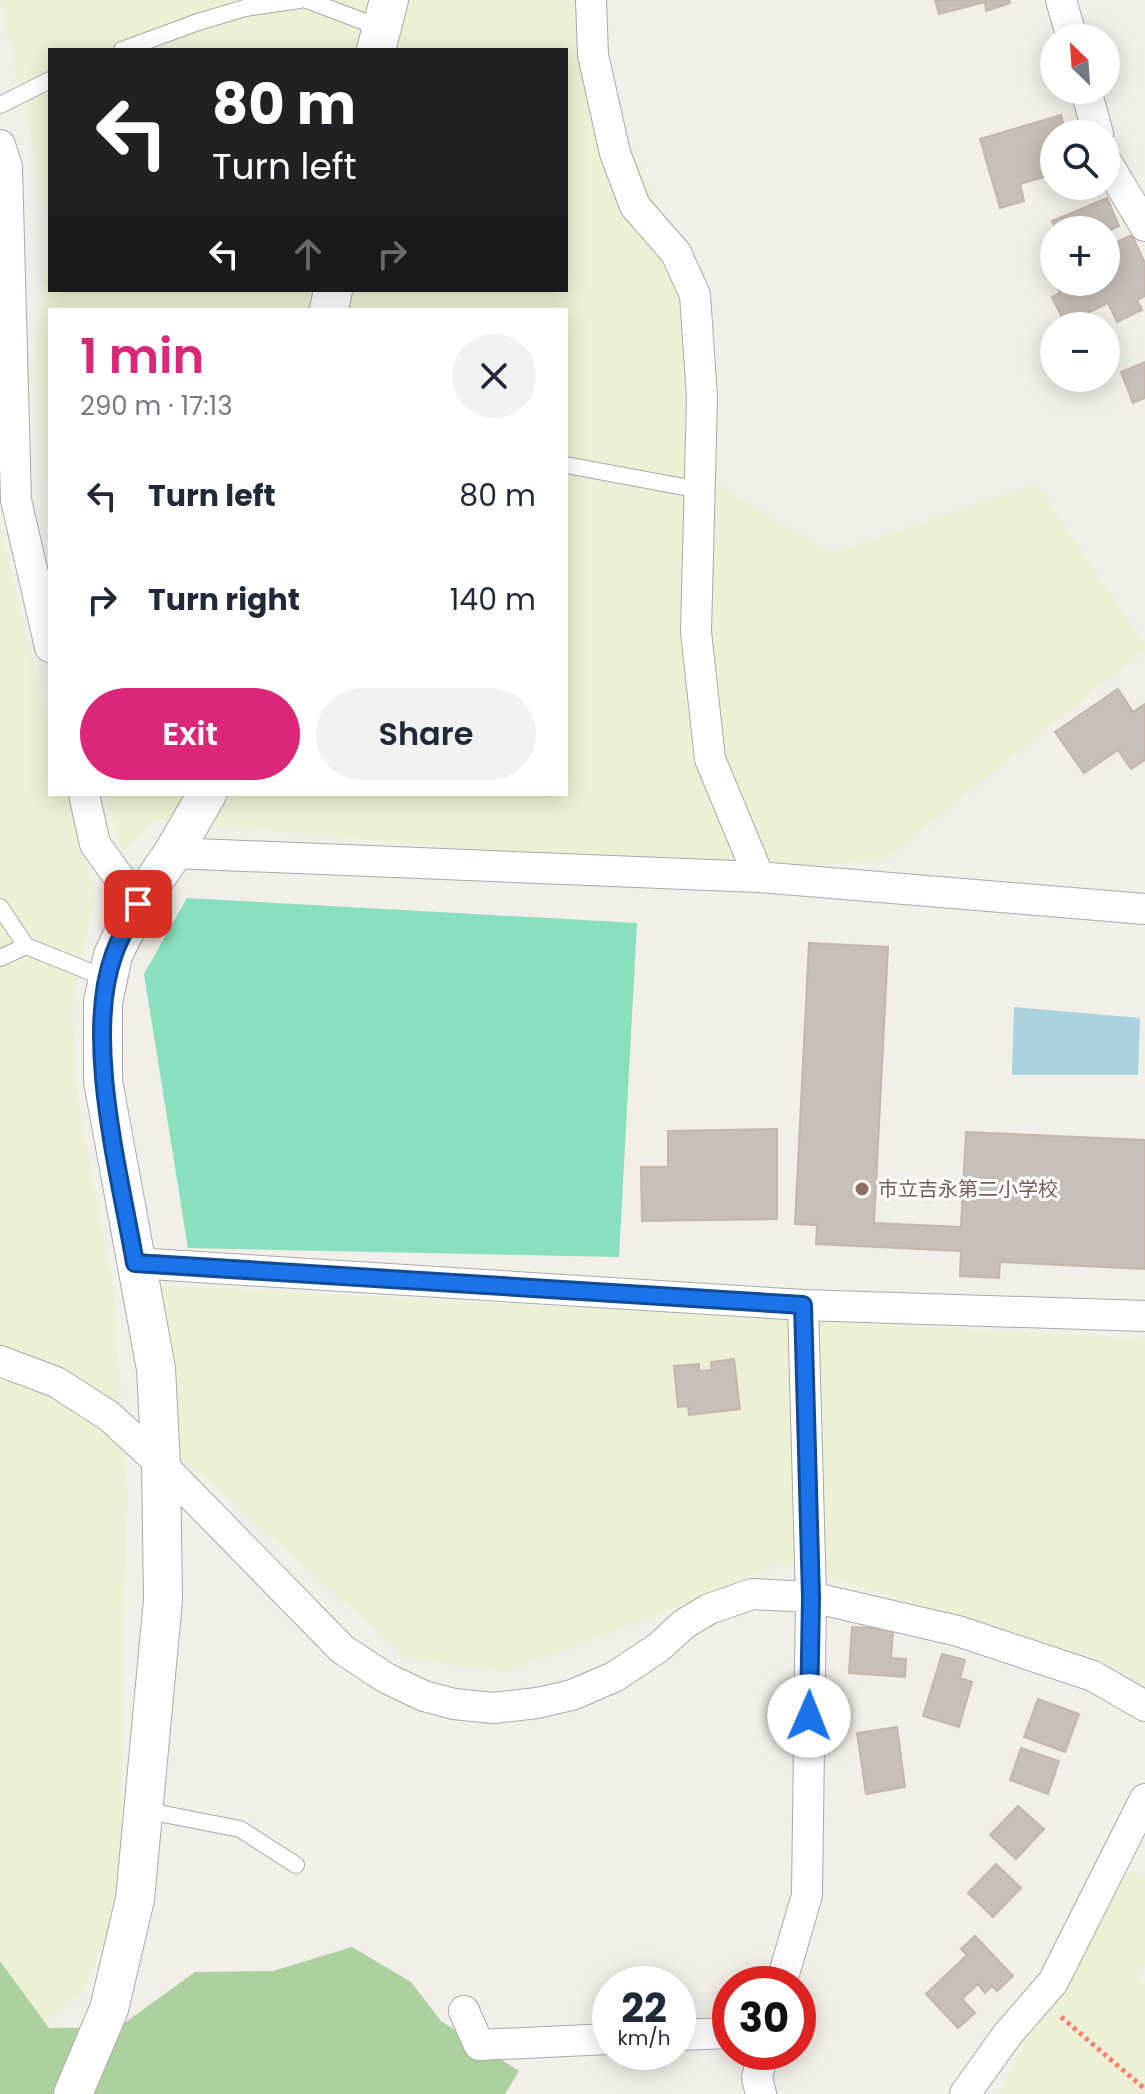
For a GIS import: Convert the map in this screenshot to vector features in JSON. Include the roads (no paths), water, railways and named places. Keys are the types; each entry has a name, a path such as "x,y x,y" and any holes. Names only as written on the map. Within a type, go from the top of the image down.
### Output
{"street":[{"path":"591,0 593,55 615,153 635,206 676,253 695,295 702,397 696,632 710,759 759,877"},
{"path":"1061,0 1068,24"},
{"path":"0,145 7,167 16,500 48,638"},
{"path":"1120,184 1145,226"},
{"path":"84,796 95,844 138,904"},
{"path":"73,2094 112,1996 135,1899 163,1600 156,1369 103,1081 103,1002 113,955 138,904 173,853 206,796"},
{"path":"173,853 759,877 1145,909"},
{"path":"135,1263 803,1305 1145,1316"},
{"path":"786,1966 807,1895 811,1597 803,1305"},
{"path":"0,1361 56,1382 109,1416 161,1464 342,1649 386,1678 424,1696 454,1704 493,1708 572,1695 614,1677 709,1609 752,1594 811,1597 958,1631 1093,1676 1145,1706"},
{"path":"965,2094 1007,2035 1053,1982 1145,1799"},
{"path":"464,2011 479,2045 592,2040"},
{"path":"759,2070 757,2078 761,2094"}],"lane":[{"path":"127,48 245,8 300,0"},
{"path":"307,0 382,26"},
{"path":"0,105 48,81"},
{"path":"568,465 700,490"},
{"path":"0,907 26,946 108,979"},
{"path":"0,958 26,946"},
{"path":"143,1810 240,1829 296,1865"}],"water":[{"path":"1014,1007 1140,1018 1138,1075 1012,1075"}],"place":[{"name":"市立吉永第二小学校","path":"862,1189"}]}
